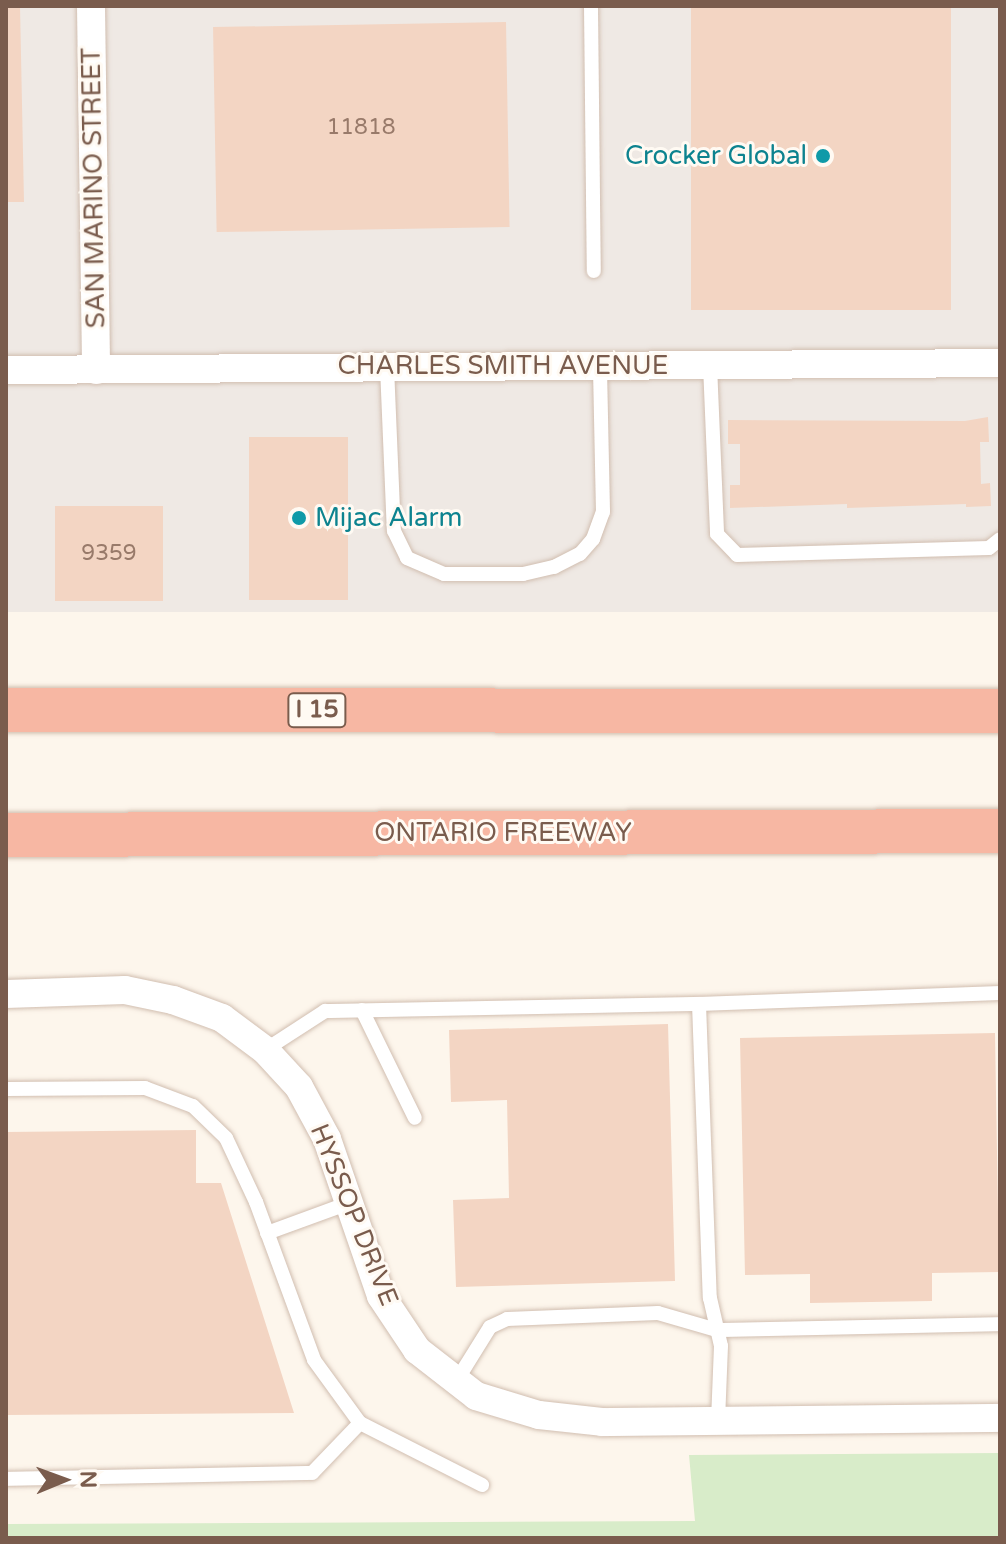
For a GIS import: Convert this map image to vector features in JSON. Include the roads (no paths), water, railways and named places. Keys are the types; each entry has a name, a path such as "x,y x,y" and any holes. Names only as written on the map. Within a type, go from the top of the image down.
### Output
{"highway":[{"name":"I 15","path":"6,710 1000,711"},
{"name":"ONTARIO FREEWAY","path":"6,835 1000,831"}],"street":[{"name":"SAN MARINO STREET","path":"91,6 96,370"},
{"name":"CHARLES SMITH AVENUE","path":"6,370 1000,363"},
{"name":"HYSSOP DRIVE","path":"6,994 125,990 173,1000 222,1018 265,1050 299,1087 327,1139 381,1296 417,1350 476,1396 539,1415 602,1422 1000,1418"}],"lane":[{"path":"591,6 594,271"},
{"path":"710,365 717,534 737,555 989,548 1000,539"},
{"path":"387,367 394,531 407,558 444,574 523,574 554,567 580,554 593,539 603,512 600,366"},
{"path":"265,1050 325,1011 699,1004 1000,993"},
{"path":"699,1004 710,1298 721,1346 718,1420"},
{"path":"362,1010 415,1118"},
{"path":"6,1089 145,1088 193,1106 226,1138 267,1233 314,1360 360,1423 482,1485"},
{"path":"267,1233 349,1203"},
{"path":"457,1380 490,1327 507,1319 658,1313 717,1330 1000,1324"},
{"path":"6,1479 312,1473 360,1423"}],"place":[{"name":"Crocker Global","path":"823,156"},
{"name":"Mijac Alarm","path":"299,518"}]}
